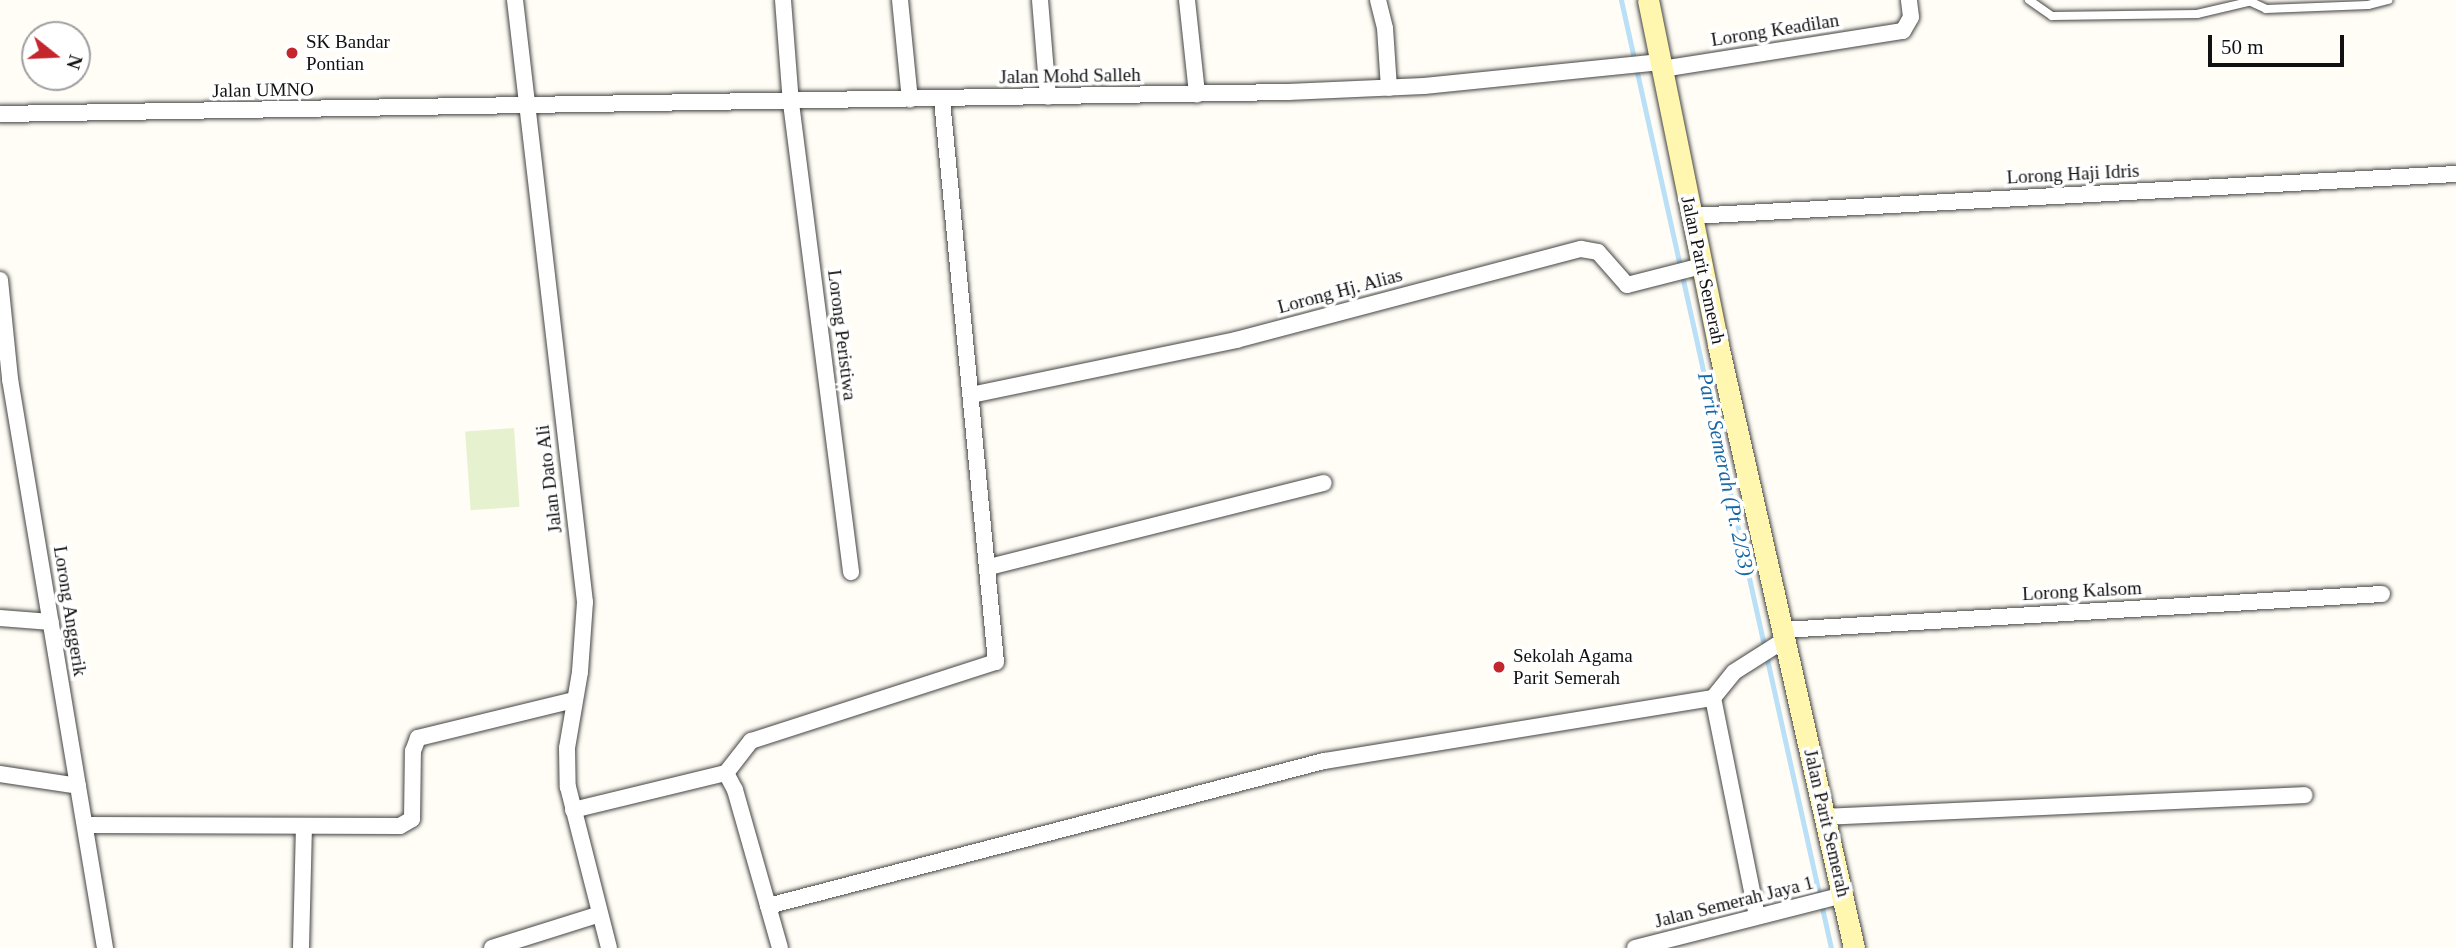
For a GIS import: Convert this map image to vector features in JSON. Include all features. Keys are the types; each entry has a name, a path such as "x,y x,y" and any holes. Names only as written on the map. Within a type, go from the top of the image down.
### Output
{"main road":[{"name":"Jalan Parit Semerah","path":"1648,0 1655,65 1692,216 1694,269 1785,635 1825,817 1838,897 1854,948"}],"street":[{"name":"Jalan Dato Ali","path":"515,0 585,601 580,672 567,748 573,810 609,948"},
{"name":"Lorong Peristiwa","path":"783,0 791,103 851,572"},
{"path":"901,0 910,100"},
{"path":"1040,0 1048,97"},
{"path":"1187,0 1197,94"},
{"path":"1378,0 1385,28 1389,88"},
{"name":"Lorong Keadilan","path":"1655,65 1903,31 1911,17 1909,0"},
{"name":"Jalan Mohd Salleh","path":"527,108 1389,88 1655,65"},
{"path":"573,810 726,773 751,741 995,665 989,567 942,100"},
{"name":"Jalan UMNO","path":"0,114 527,108"},
{"name":"Lorong Haji Idris","path":"1692,216 2456,174"},
{"name":"Lorong Hj. Alias","path":"971,395 1236,340 1581,249 1598,252 1627,285 1657,280 1694,269"},
{"name":"Lorong Anggerik","path":"0,281 5,380 51,622 105,948"},
{"path":"989,567 1324,482"},
{"name":"Lorong Kalsom","path":"1785,635 2382,594"},
{"path":"0,618 51,622"},
{"path":"768,906 1324,761 1713,698 1734,672 1785,635"},
{"path":"1713,698 1757,916"},
{"path":"85,825 407,824 413,811 413,751 418,738 574,700"},
{"path":"726,773 780,948"},
{"path":"0,774 78,786"},
{"path":"1825,817 2304,795"},
{"path":"302,948 304,826"},
{"name":"Jalan Semerah Jaya 1","path":"1635,948 1838,897"},
{"path":"492,948 600,914"}],"lane":[{"path":"2029,0 2040,12 2052,16 2197,14 2247,1 2266,9 2368,5 2388,0"}],"green space":[{"path":"514,428 520,507 471,510 465,431"}],"waterway":[{"name":"Parit Semerah (Pt. 2/33)","path":"1621,0 1831,948"}],"place":[{"name":"SK Bandar Pontian","path":"292,53"},
{"name":"Sekolah Agama Parit Semerah","path":"1499,667"}]}
